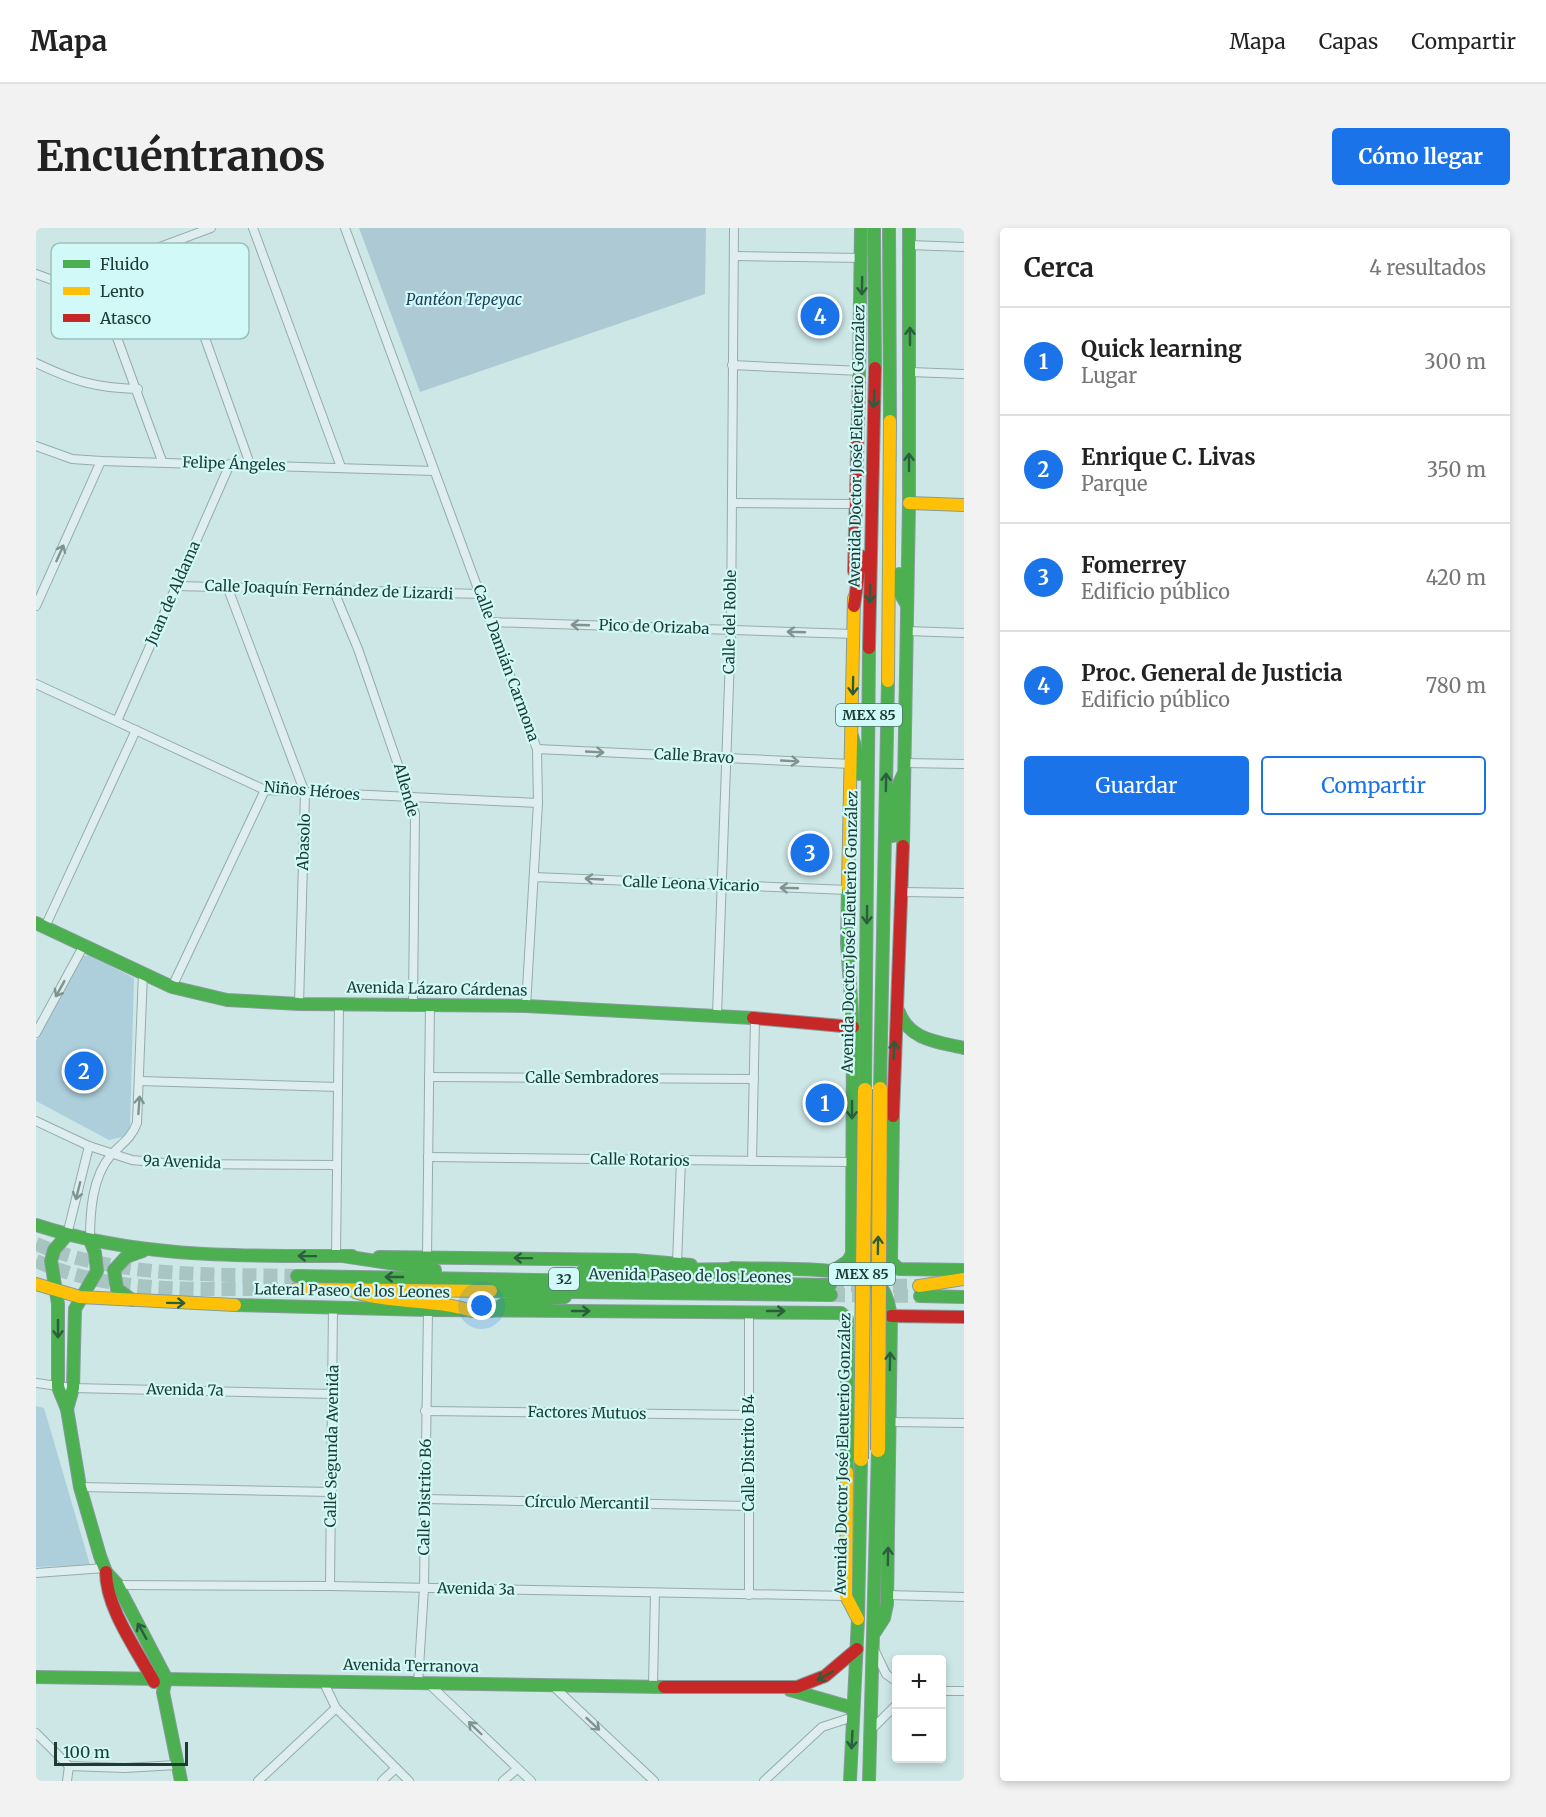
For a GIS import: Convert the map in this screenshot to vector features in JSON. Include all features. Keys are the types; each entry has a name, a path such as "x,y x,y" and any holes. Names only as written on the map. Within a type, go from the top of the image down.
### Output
{"main road":[{"name":"Avenida Doctor José Eleuterio González","path":"831,1284 852,1254 853,1027 847,943 854,634 853,504 861,371 861,228"},
{"name":"Avenida Doctor José Eleuterio González","path":"850,1781 858,1619 861,1459 872,492 876,340 874,228"},
{"name":"MEX 85","path":"869,1781 875,1632 880,1089 891,499 892,341 889,228"},
{"path":"909,228 907,631 902,892 896,999 890,1256 894,1266 909,1270 964,1269"},
{"path":"854,606 861,573 862,523 872,492"},
{"path":"891,499 899,511 899,586 907,605"},
{"path":"909,503 964,505"},
{"path":"852,736 859,760 859,851 867,878"},
{"path":"884,861 892,841 897,788 904,769"},
{"name":"Avenida Lázaro Cárdenas","path":"40,925 172,987 209,998 299,1004 413,1003 526,1006 717,1015 853,1027"},
{"path":"896,999 906,1030 964,1048"},
{"path":"852,1177 857,1187 866,1192 878,1192 887,1187 892,1177"},
{"path":"852,1234 857,1227 873,1222 891,1228"},
{"path":"36,1225 68,1235 144,1250 340,1256 634,1260 740,1269 831,1284 861,1277 882,1288 891,1316 887,1595 884,1618 875,1632"},
{"path":"68,1235 54,1250 51,1261 57,1291 58,1387 67,1409 80,1487 106,1570 165,1685 181,1781"},
{"path":"67,1409 73,1388 74,1322 80,1297 97,1274 96,1257 90,1240"},
{"path":"141,1302 121,1296 115,1287 113,1278 119,1263 144,1250"},
{"path":"340,1256 493,1277 555,1271 740,1269"},
{"name":"Avenida Paseo de los Leones","path":"493,1277 831,1284 581,1291 348,1289 297,1282 493,1277"},
{"path":"921,1293 939,1281 964,1279"},
{"name":"Lateral Paseo de los Leones","path":"36,1284 80,1297 141,1302 472,1311 749,1311 844,1314 847,1319 849,1356 846,1596"},
{"path":"921,1293 964,1287"},
{"path":"348,1289 382,1300 449,1304 472,1311"},
{"path":"492,1311 504,1304 556,1299 581,1291"},
{"path":"921,1293 964,1297"},
{"path":"921,1293 936,1301 964,1305"},
{"path":"891,1316 964,1317"},
{"path":"112,1585 112,1603 151,1679"},
{"path":"846,1596 858,1619"},
{"name":"Avenida Terranova","path":"165,1685 323,1681 786,1689 806,1686 825,1678 843,1665 856,1649"},
{"path":"36,1677 151,1679 165,1685"},
{"name":"Avenida Terranova","path":"786,1689 853,1712"}],"street":[{"path":"171,243 211,228"},
{"path":"253,228 341,467"},
{"name":"Calle Damián Carmona","path":"345,228 482,594 490,622 537,749 538,803 526,1006"},
{"name":"Calle del Roble","path":"717,1015 731,629 734,228"},
{"path":"909,245 964,247"},
{"path":"734,256 862,258"},
{"path":"36,274 51,278"},
{"path":"119,339 162,461"},
{"path":"205,339 250,464"},
{"path":"36,363 76,382 112,388 138,389"},
{"path":"732,366 861,371"},
{"path":"910,372 964,374"},
{"name":"Felipe Ángeles","path":"37,447 72,459 100,461 162,461 435,471"},
{"path":"36,606 100,461"},
{"name":"Juan de Aldama","path":"117,722 230,464"},
{"path":"732,503 853,504"},
{"name":"Calle Joaquín Fernández de Lizardi","path":"176,586 482,594"},
{"name":"Abasolo","path":"227,586 305,793 299,1004"},
{"name":"Allende","path":"333,589 411,797 416,830 413,1003"},
{"name":"Pico de Orizaba","path":"490,622 854,634"},
{"path":"907,631 964,633"},
{"name":"Niños Héroes","path":"36,684 265,790 538,803"},
{"path":"40,925 136,730"},
{"name":"Calle Bravo","path":"537,749 727,758 851,771"},
{"path":"904,769 964,764"},
{"path":"172,987 265,790"},
{"name":"Calle Leona Vicario","path":"534,877 848,890"},
{"path":"902,892 964,893"},
{"path":"36,1033 84,945"},
{"path":"90,1240 90,1220 96,1185 112,1154 133,1134 137,1123 143,973"},
{"path":"427,1257 430,1004"},
{"path":"339,1005 336,1165 340,1256"},
{"path":"752,1161 755,1018"},
{"name":"Calle Sembradores","path":"429,1077 754,1079"},
{"path":"140,1081 338,1087"},
{"name":"9a Avenida","path":"36,1121 89,1146 132,1160 174,1164 336,1165"},
{"path":"68,1235 89,1146"},
{"name":"Calle Rotarios","path":"428,1157 852,1162"},
{"path":"677,1263 681,1160"},
{"name":"Calle Segunda Avenida","path":"330,1586 334,1394 333,1307"},
{"name":"Calle Distrito B6","path":"423,1683 428,1310"},
{"name":"Calle Distrito B4","path":"749,1311 749,1595"},
{"name":"Avenida 7a","path":"36,1383 73,1388 334,1394"},
{"name":"Factores Mutuos","path":"426,1411 749,1415"},
{"path":"890,1422 964,1422"},
{"path":"80,1487 332,1492"},
{"name":"Círculo Mercantil","path":"425,1499 748,1506"},
{"path":"36,1573 106,1570"},
{"name":"Avenida 3a","path":"112,1585 330,1586 846,1596"},
{"path":"652,1685 655,1593"},
{"path":"887,1595 964,1597"},
{"path":"874,1648 886,1674 892,1678"},
{"path":"323,1681 336,1708 409,1781"},
{"path":"423,1683 531,1781"},
{"path":"551,1684 654,1781"},
{"path":"946,1691 964,1691"},
{"path":"258,1781 336,1708"},
{"path":"872,1730 892,1709"},
{"path":"764,1781 822,1727 853,1712"},
{"path":"36,1733 69,1766 124,1768 177,1765"},
{"path":"67,1781 69,1766"},
{"path":"382,1781 396,1768"},
{"path":"503,1781 517,1769"}],"shaded area":[{"path":"89,955 134,978 130,1128 126,1136 109,1140 36,1101 36,1041 83,956"},
{"path":"36,1406 44,1408 90,1565 36,1567"}],"green space":[{"name":"Pantéon Tepeyac","path":"359,228 706,228 705,294 420,392"}],"tunnel":[{"path":"36,1244 67,1255 131,1269 197,1274 297,1276"},
{"path":"36,1261 98,1280 131,1285 197,1289 296,1289"},
{"path":"830,1285 919,1286"},
{"path":"831,1295 920,1296"}],"traffic: fast":[{"path":"859,379 861,228"},
{"path":"874,228 875,368"},
{"path":"889,228 890,421"},
{"path":"903,846 909,503 909,228"},
{"path":"899,574 900,593 907,605"},
{"path":"865,1090 869,648"},
{"path":"880,1089 888,681"},
{"path":"852,736 859,760 859,774"},
{"path":"893,836 897,788 903,775"},
{"path":"833,1271 848,1261 852,1254 853,1027 847,943 848,887"},
{"path":"36,923 172,987 227,1000 299,1004 526,1006 753,1018"},
{"path":"899,1012 910,1029 917,1034 964,1048"},
{"path":"893,1116 891,1262 899,1269 964,1270"},
{"path":"36,1225 75,1236 153,1250 232,1255 352,1256"},
{"path":"67,1235 54,1250 51,1261 58,1304 58,1387 67,1409 80,1487 100,1556 106,1572 117,1584 166,1678 163,1692 181,1781"},
{"path":"67,1409 73,1388 75,1309 97,1271 95,1253 90,1240"},
{"path":"132,1300 117,1289 114,1270 126,1257 143,1251"},
{"path":"343,1256 435,1270"},
{"path":"379,1257 634,1260 691,1265"},
{"path":"732,1268 834,1271 871,1281 886,1295 891,1316 887,1604 884,1618 875,1632"},
{"path":"583,1271 740,1269"},
{"path":"297,1276 830,1285"},
{"path":"491,1291 831,1295"},
{"path":"920,1296 964,1297"},
{"path":"492,1311 504,1304 565,1297"},
{"path":"235,1305 428,1310 841,1313 847,1319 847,1472"},
{"path":"869,1781 878,1450"},
{"path":"850,1781 858,1619 861,1459"},
{"path":"36,1677 664,1687"},
{"path":"790,1690 853,1708"}],"traffic: slow":[{"path":"888,681 890,421"},
{"path":"909,503 964,505"},
{"path":"848,887 854,598"},
{"path":"878,1450 880,1089"},
{"path":"861,1459 865,1090"},
{"path":"919,1286 964,1279"},
{"path":"36,1284 80,1297 235,1305"},
{"path":"296,1289 491,1291"},
{"path":"355,1292 472,1311"},
{"path":"847,1472 846,1596 858,1619"}],"traffic: jam":[{"path":"869,648 875,368"},
{"path":"854,571 859,379"},
{"path":"854,606 861,556"},
{"path":"893,1116 903,846"},
{"path":"753,1018 853,1027"},
{"path":"891,1316 964,1317"},
{"path":"106,1572 107,1586 117,1614 154,1682"},
{"path":"664,1687 797,1687 825,1676 857,1649"}],"place":[{"name":"Proc. General de Justicia","path":"820,316"},
{"name":"Fomerrey","path":"810,853"},
{"name":"Enrique C. Livas","path":"84,1071"},
{"name":"Quick learning","path":"825,1103"}]}
